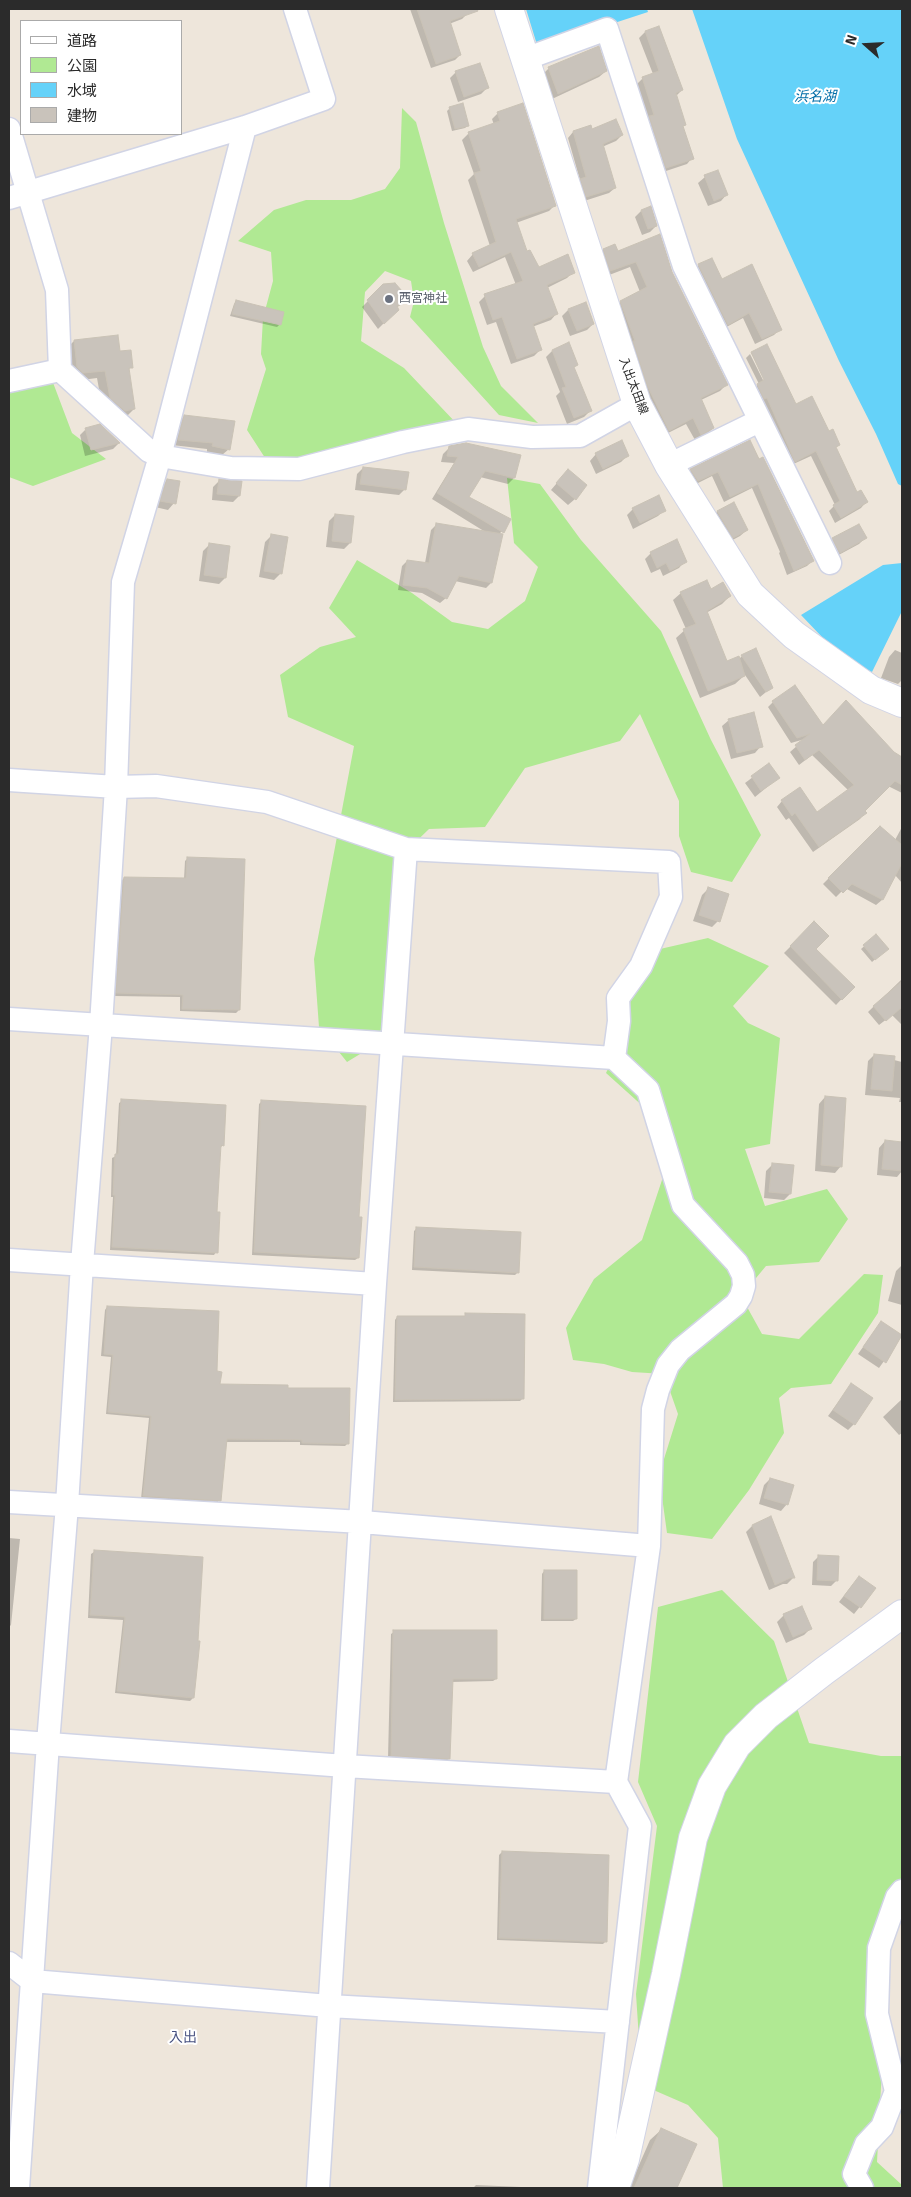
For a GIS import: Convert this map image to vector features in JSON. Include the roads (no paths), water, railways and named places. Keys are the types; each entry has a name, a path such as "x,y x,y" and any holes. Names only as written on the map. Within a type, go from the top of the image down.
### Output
{"main road":[{"name":"入出太田線","path":"509,9 637,404 669,465 750,594 794,636 871,690 902,703"},
{"path":"614,2188 625,2159 666,1974 693,1838 712,1786 737,1745 766,1716 902,1614"}],"street":[{"path":"19,195 245,127 324,99 295,9"},
{"path":"526,60 607,29 684,266 830,563"},
{"path":"18,2188 48,1743 67,1505 82,1264 101,1025 116,787 123,582 160,456 245,127"},
{"path":"9,130 19,195 57,290 60,370 149,451 160,456 231,468 299,469 404,442 468,429 532,437 580,436 637,404"},
{"path":"9,381 60,370"},
{"path":"669,465 759,421"},
{"path":"9,780 116,787 156,786 268,802 406,848 669,862 670,897 640,966 618,998 619,1021 614,1058"},
{"path":"318,2188 344,1766 362,1522 375,1284 406,848"},
{"path":"9,1019 614,1058 648,1090 683,1205 737,1263 743,1275 744,1286 741,1296 736,1304 680,1350 668,1365 653,1409 649,1546 616,1782 640,1826 599,2188"},
{"path":"9,1260 375,1284"},
{"path":"9,1502 362,1522 649,1546"},
{"path":"9,1741 344,1766 616,1782"},
{"path":"862,2188 854,2174 866,2144 882,2127 896,2091 877,2014 880,1948 897,1897 902,1890"},
{"path":"9,1963 32,1981 329,2006 618,2022"}],"water":[{"path":"526,9 647,9 648,12 538,48"},
{"name":"浜名湖","path":"692,9 902,9 902,486 898,484 876,434 839,361 737,139"},
{"path":"902,563 902,611 872,672 842,658 801,615 883,565"}],"place":[{"name":"西宮神社","path":"389,299"}],"district":[{"name":"入出","path":"183,2038"}]}
